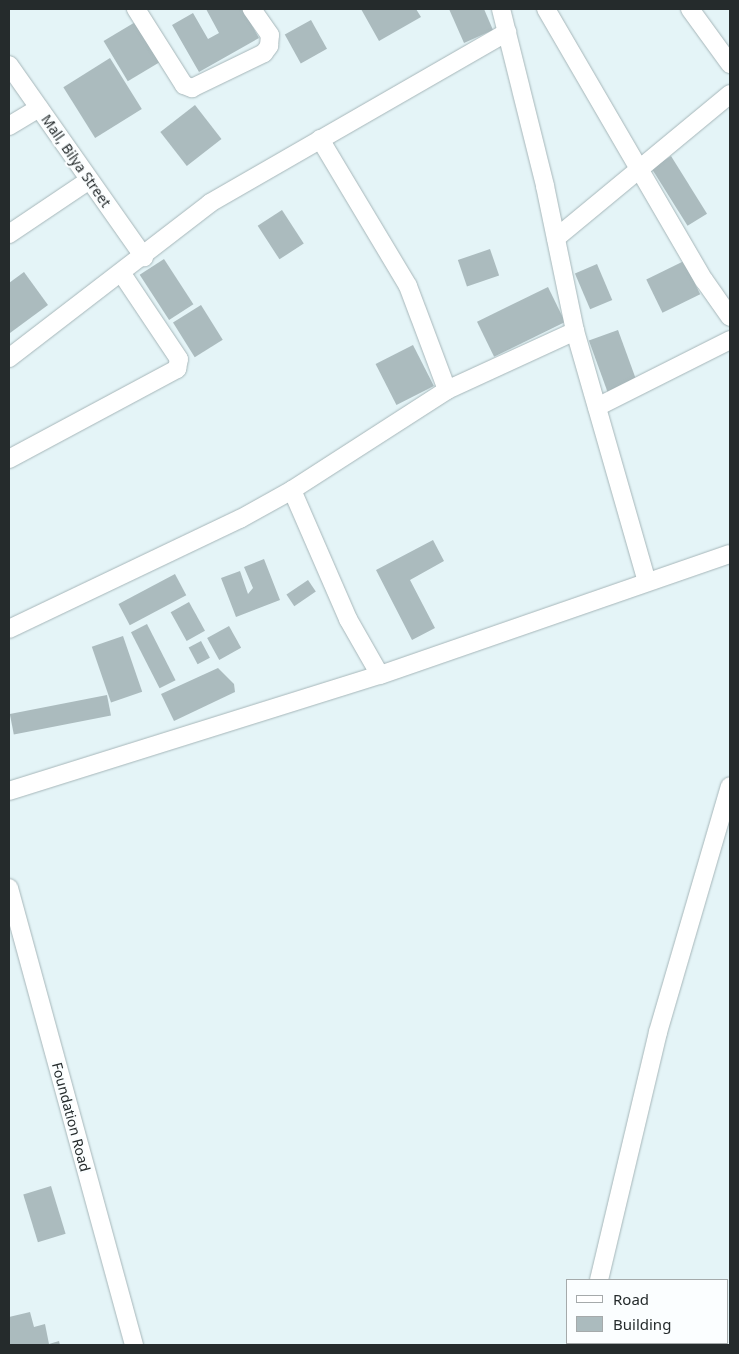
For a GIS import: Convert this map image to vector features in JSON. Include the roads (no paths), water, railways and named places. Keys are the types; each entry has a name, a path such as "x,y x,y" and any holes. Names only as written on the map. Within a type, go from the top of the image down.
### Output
{"street":[{"path":"136,9 184,85 192,88 264,53 269,46 270,35 252,9"},
{"path":"501,9 556,238 575,331 647,582"},
{"path":"546,9 639,171 730,317"},
{"path":"690,9 730,64"},
{"path":"9,358 72,307 122,274 210,202 507,32"},
{"name":"Mall, Bilya Street","path":"9,65 88,181 144,256"},
{"path":"556,238 730,94"},
{"path":"9,126 39,108"},
{"path":"320,139 408,286 447,390"},
{"path":"9,234 88,181"},
{"path":"9,459 177,369 179,359 122,274"},
{"path":"9,629 292,490 447,390 575,331"},
{"path":"597,407 730,340"},
{"path":"292,490 348,620 380,676"},
{"path":"9,790 380,676 730,554"},
{"path":"599,1279 658,1032 730,786"},
{"name":"Foundation Road","path":"9,888 134,1345"}]}
